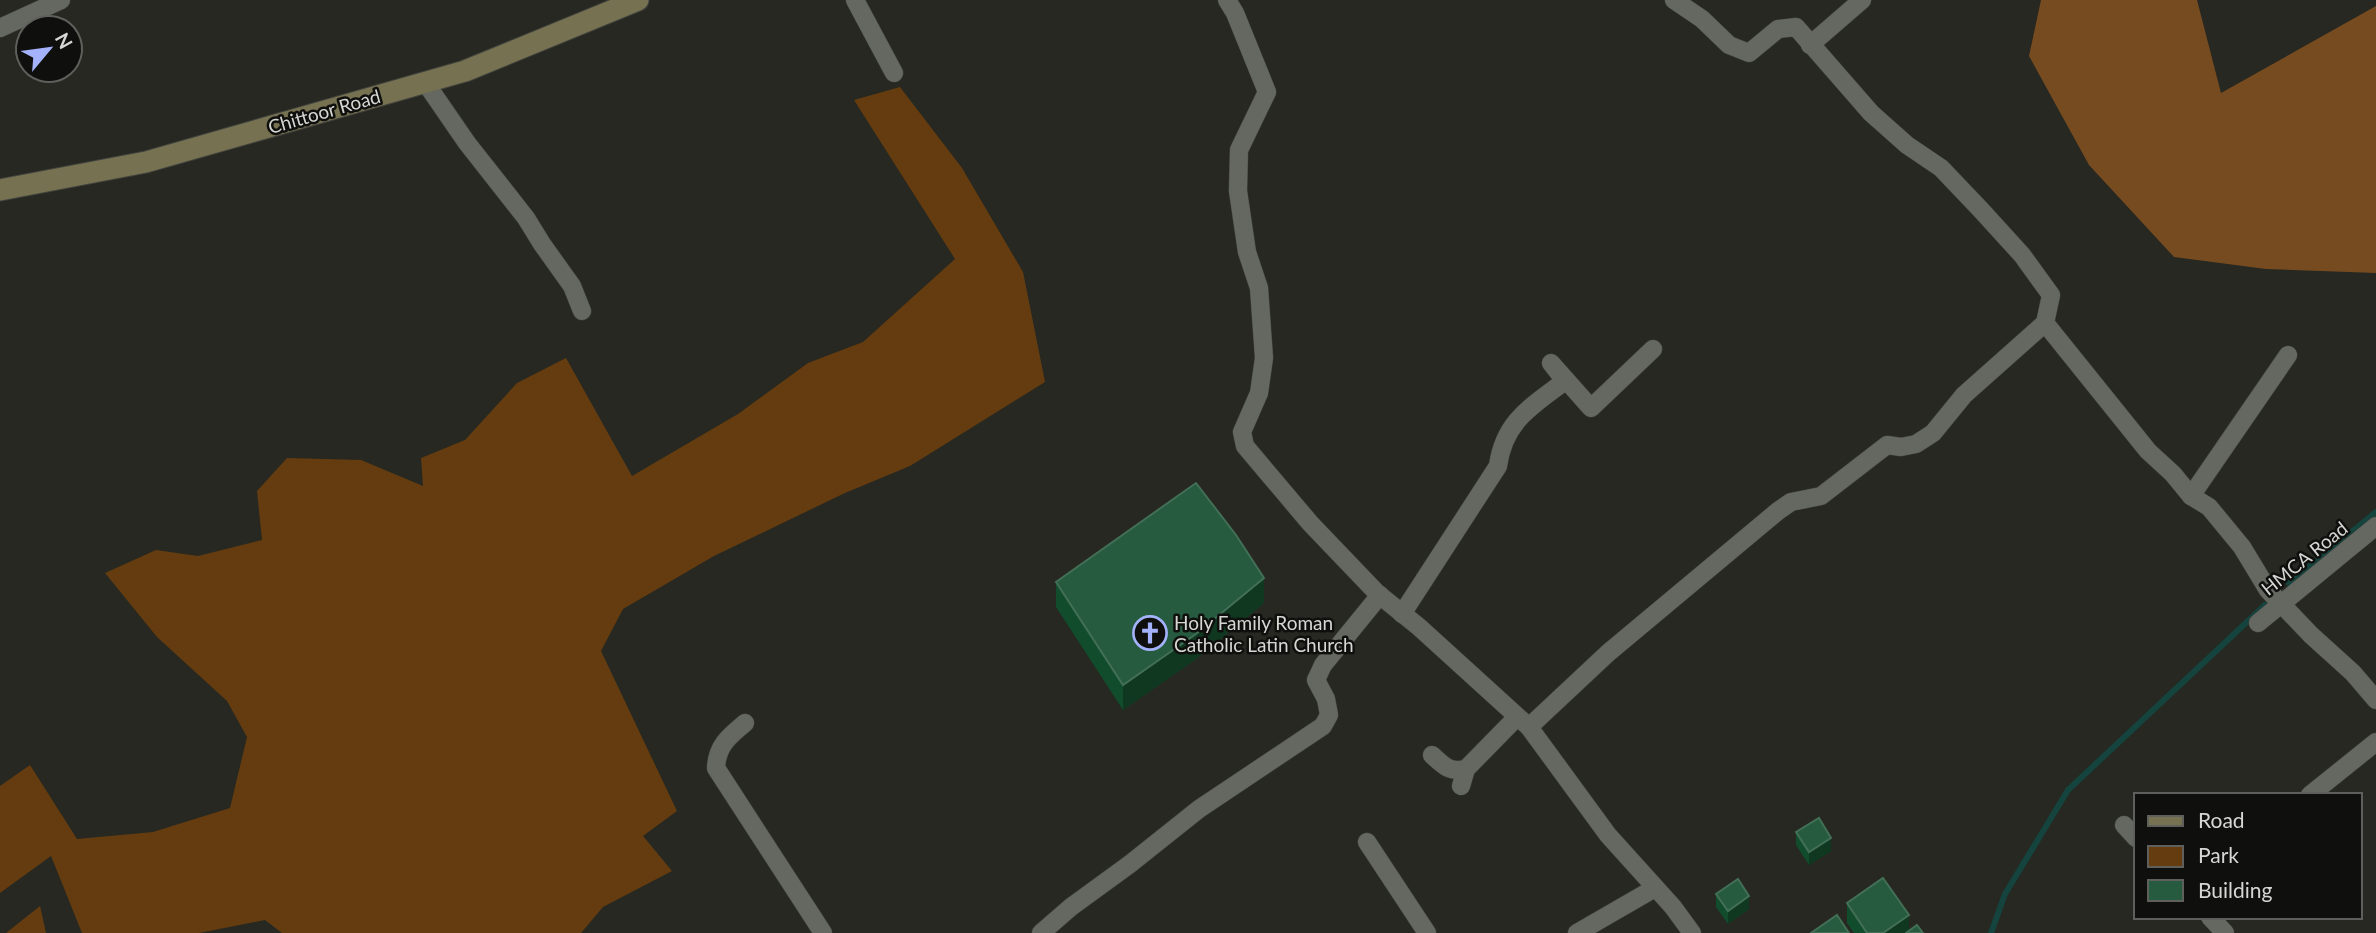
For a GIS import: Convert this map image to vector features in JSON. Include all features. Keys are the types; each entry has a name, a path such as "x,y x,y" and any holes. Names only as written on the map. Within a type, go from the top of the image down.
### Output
{"main road":[{"name":"Chittoor Road","path":"0,190 146,162 465,71 631,1"}],"street":[{"path":"0,28 61,0"},
{"path":"855,0 894,73"},
{"path":"1227,0 1236,13 1267,92 1238,150 1238,191 1247,252 1259,288 1264,358 1259,393 1242,432 1245,446 1310,523 1380,596 1523,722 1608,835 1692,933"},
{"path":"1432,755 1448,769 1463,777 1523,722 1778,511 1791,502 1821,496 1887,445 1901,447 1916,444 1933,433 1964,395 2045,323 2051,295 2022,255 1941,168 1907,145 1871,113 1796,27 1778,29 1749,53 1729,45 1702,19 1674,0"},
{"path":"1810,45 1862,0"},
{"path":"425,82 526,218 572,286 582,311"},
{"path":"2045,323 2148,451 2173,474 2190,496 2209,507 2242,547 2268,590 2353,673 2376,700"},
{"path":"1402,614 1498,466 1500,450 1517,418 1565,381 1551,363 1591,408 1653,349"},
{"path":"2190,496 2288,355"},
{"name":"HMCA Road","path":"2258,623 2376,526"},
{"path":"1041,933 1199,809 1323,726 1329,715 1326,699 1316,680 1319,673 1380,596"},
{"path":"745,723 717,753 716,768 823,933"},
{"path":"2312,793 2376,742"},
{"path":"1367,842 1427,933"},
{"path":"1577,933 1655,888"},
{"path":"2212,919 2225,933"}],"green space":[{"path":"900,87 962,168 1023,272 1045,382 910,466 845,493 714,556 623,609 601,651 677,811 643,836 672,871 603,907 581,933 282,933 265,920 199,933 82,933 51,856 0,893 0,786 30,765 77,839 153,832 230,808 247,737 227,701 157,637 105,573 156,550 198,556 262,540 257,491 287,458 361,460 423,486 421,458 465,440 517,383 566,358 632,476 738,414 808,363 863,342 955,259 854,100"},
{"path":"40,906 46,933 6,933"}],"shaded area":[{"path":"2041,0 2197,0 2221,93 2376,6 2376,273 2266,269 2174,257 2089,165 2029,56"}],"building":[{"name":"Holy Family Roman Catholic Latin Church","path":"1196,483 1236,535 1264,578 1196,634 1123,685 1056,582"},
{"path":"1819,818 1831,838 1809,852 1796,832"},
{"path":"1883,878 1909,915 1883,933 1867,933 1847,903"},
{"path":"1738,879 1749,896 1728,911 1716,894"},
{"path":"1837,915 1849,933 1811,933"},
{"path":"1917,925 1923,933 1906,933"}],"waterway":[{"path":"2289,583 2376,512"},
{"path":"1991,933 2005,894 2068,790 2265,605"}],"place":[{"name":"Holy Family Roman Catholic Latin Church","path":"1150,633"}]}
